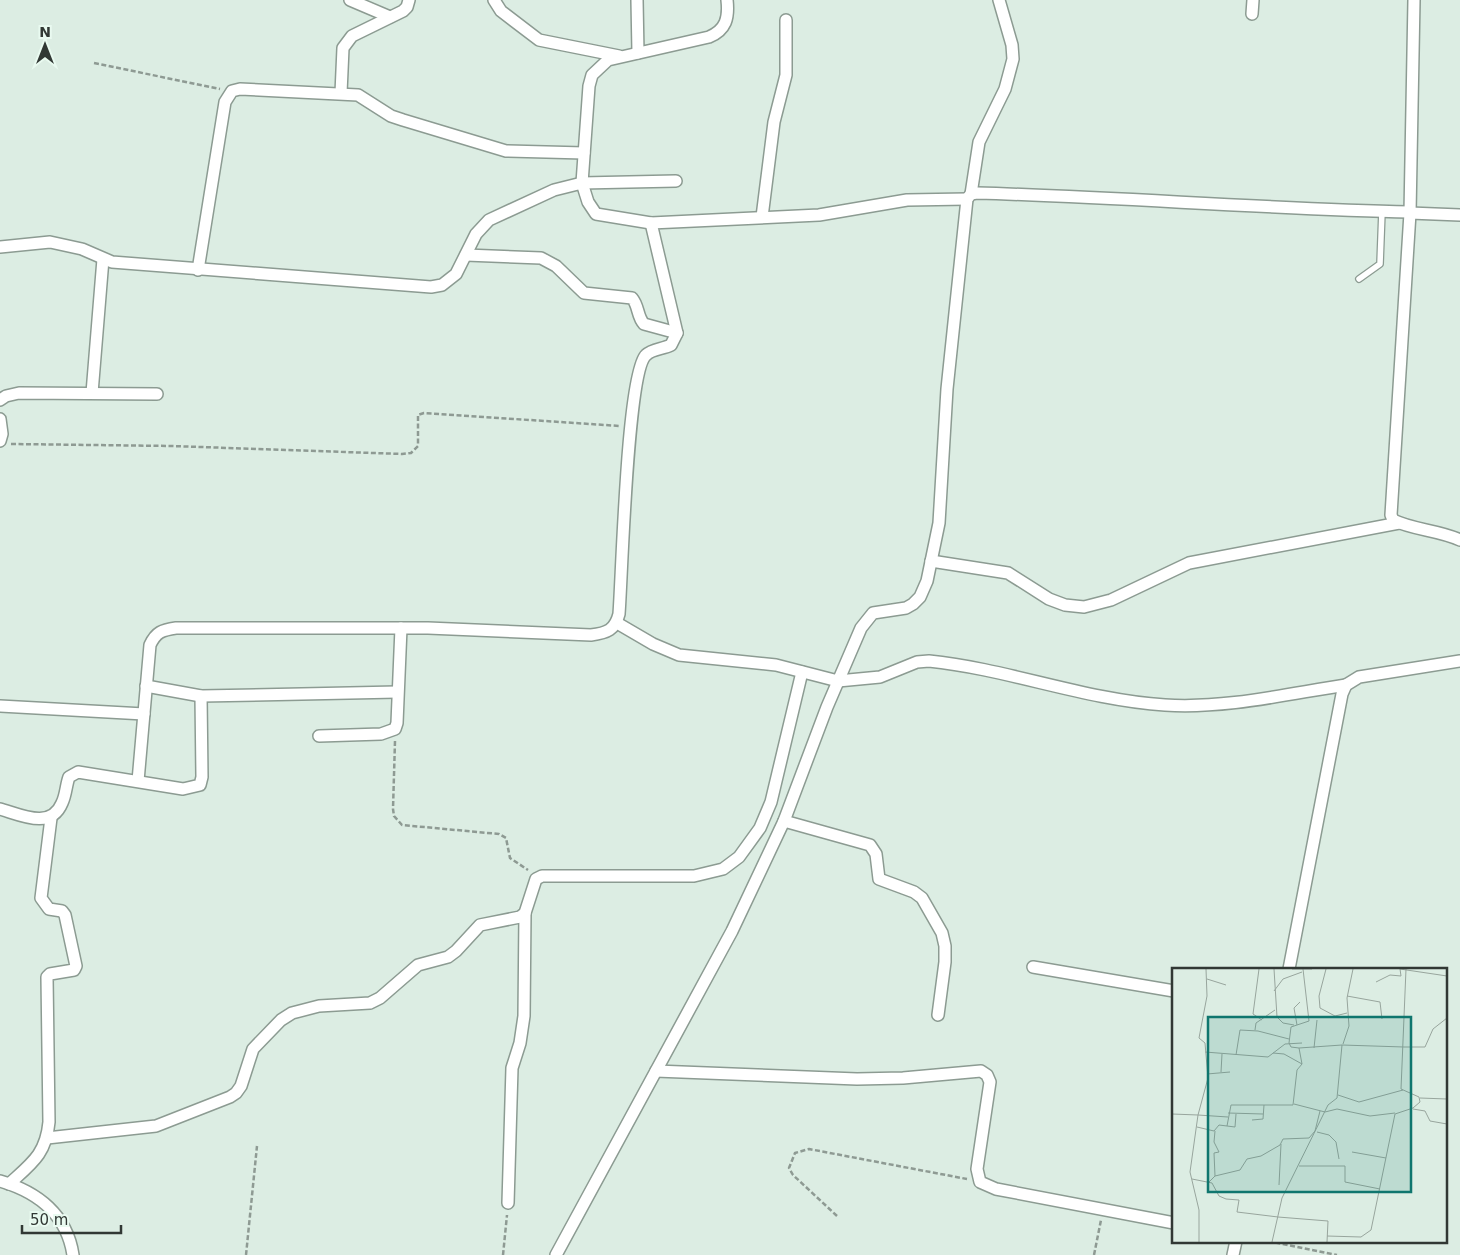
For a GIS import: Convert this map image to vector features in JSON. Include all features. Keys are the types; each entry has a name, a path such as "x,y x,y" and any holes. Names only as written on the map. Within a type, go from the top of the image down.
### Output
{"street":[{"path":"350,0 390,17"},
{"path":"341,93 343,48 345,42 352,36 407,7 409,0"},
{"path":"494,0 501,12 539,40 621,56"},
{"path":"637,0 638,53"},
{"path":"726,0 726,26 719,33 709,37 608,60 592,75 589,86 582,183 588,202 596,214 651,223 834,214 907,200 969,196 1060,196 1171,203 1460,215"},
{"path":"556,1255 732,931 784,821 830,679 867,618 873,613 906,608 913,604 920,596 931,561 939,523 947,389 969,196 979,142 1005,89 1013,59 1012,45 999,0"},
{"path":"1252,14 1253,0"},
{"path":"1414,0 1391,515 1399,523 1429,529 1460,540"},
{"path":"762,217 774,122 786,75 786,20"},
{"path":"198,270 225,102 232,91 358,95 391,116 506,151 584,153"},
{"path":"0,247 50,242 82,249 112,262 431,288 450,280 456,274 476,234 490,220 554,190 582,183 676,181"},
{"path":"138,781 150,645 155,635 163,630 176,628 401,628 591,635 612,630 617,624 620,614 630,427 640,363 646,354 671,345 677,333 677,325 651,223"},
{"path":"466,255 532,258 549,261 584,293 632,298 636,303 640,321 644,324 677,333"},
{"path":"92,394 103,259"},
{"path":"0,400 6,396 19,393 156,394"},
{"path":"0,419 5,442"},
{"path":"931,561 1008,573 1049,599 1065,605 1084,607 1111,600 1189,562 1399,523"},
{"path":"617,624 653,644 679,655 776,666 830,679 880,677 911,664 929,661 1116,699 1166,705 1217,704 1346,685 1359,677 1460,661"},
{"path":"319,736 381,734 395,729 397,723 401,628"},
{"path":"508,1203 512,1068 520,1043 524,1016 524,913 536,879 542,876 694,876 723,869 739,857 751,843 768,809 802,672"},
{"path":"1290,968 1334,733 1342,694 1346,685"},
{"path":"146,686 201,696 397,692"},
{"path":"0,810 34,819 51,818 57,813 63,802 67,782 72,773 78,772 183,789 200,785 202,777 201,696"},
{"path":"0,706 144,714"},
{"path":"5,1182 35,1160 48,1138 47,977 50,974 74,970 76,966 65,915 62,911 49,910 41,898 51,818"},
{"path":"784,821 870,845 875,849 879,879 914,892 922,898 942,933 945,946 938,1015"},
{"path":"48,1138 147,1128 220,1102 236,1093 241,1086 253,1049 281,1020 292,1013 319,1006 370,1003 380,998 418,965 448,957 480,925 514,919 524,913"},
{"path":"1033,967 1172,991"},
{"path":"656,1071 857,1079 903,1078 982,1071 987,1075 990,1082 978,1170 980,1182 996,1188 1172,1223"},
{"path":"5,1182 30,1192 48,1205 63,1223 70,1240 73,1255"},
{"path":"1233,1255 1236,1242"}],"lane":[{"path":"1359,279 1380,264 1384,211"}],"path":[{"path":"94,63 232,91"},
{"path":"5,442 402,454 411,453 418,446 418,415 424,412 630,427"},
{"path":"395,729 393,809 397,821 402,825 499,834 506,838 510,858 514,862 542,876"},
{"path":"246,1255 257,1146"},
{"path":"837,1216 793,1174 789,1168 791,1158 795,1153 809,1149 980,1182"},
{"path":"503,1255 508,1203"},
{"path":"1094,1255 1103,1209"},
{"path":"1273,1242 1337,1255"}]}
